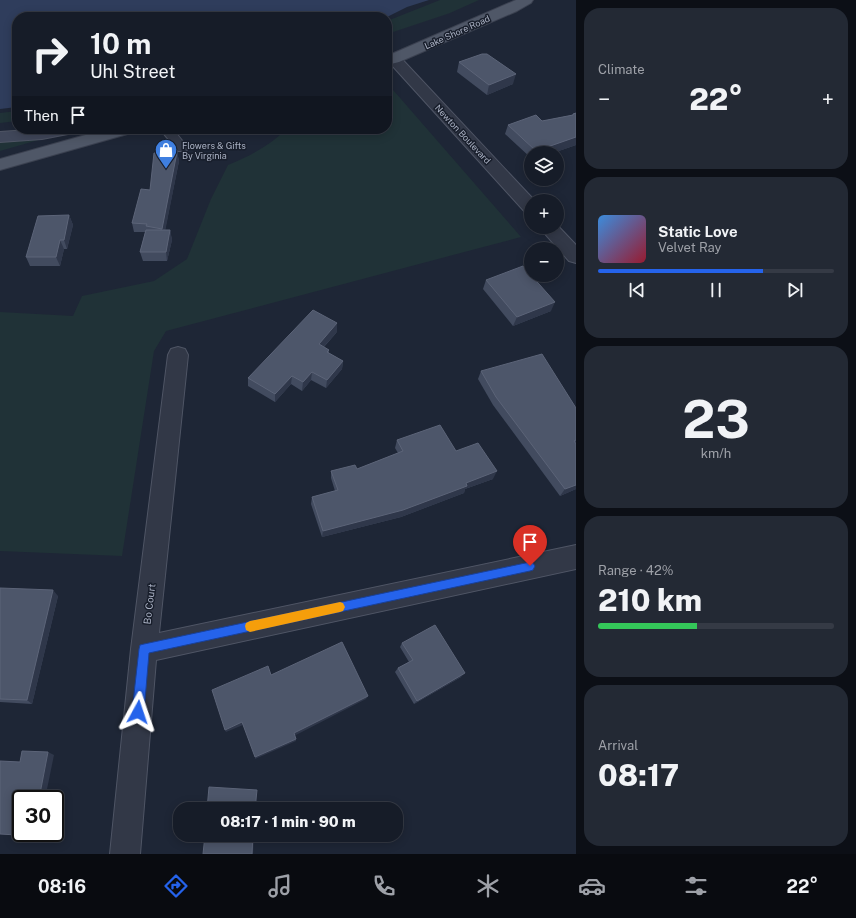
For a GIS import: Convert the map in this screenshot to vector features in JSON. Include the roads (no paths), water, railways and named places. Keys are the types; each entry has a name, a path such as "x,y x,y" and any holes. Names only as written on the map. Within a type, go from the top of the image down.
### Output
{"main road":[{"name":"Lake Shore Road","path":"392,60 512,8 526,0"},
{"path":"0,137 42,134"},
{"path":"0,165 108,134"}],"street":[{"name":"Newton Boulevard","path":"392,61 524,201"},
{"path":"560,234 569,239 576,256"},
{"name":"Bo Court","path":"125,854 144,649 178,355"},
{"path":"144,649 576,557"}],"lane":[{"path":"170,134 182,148"}],"water":[{"path":"0,0 429,0 407,7 392,14 392,12 12,12 12,108 0,109"}],"place":[{"name":"Flowers & Gifts By Virginia","path":"166,170"}]}
